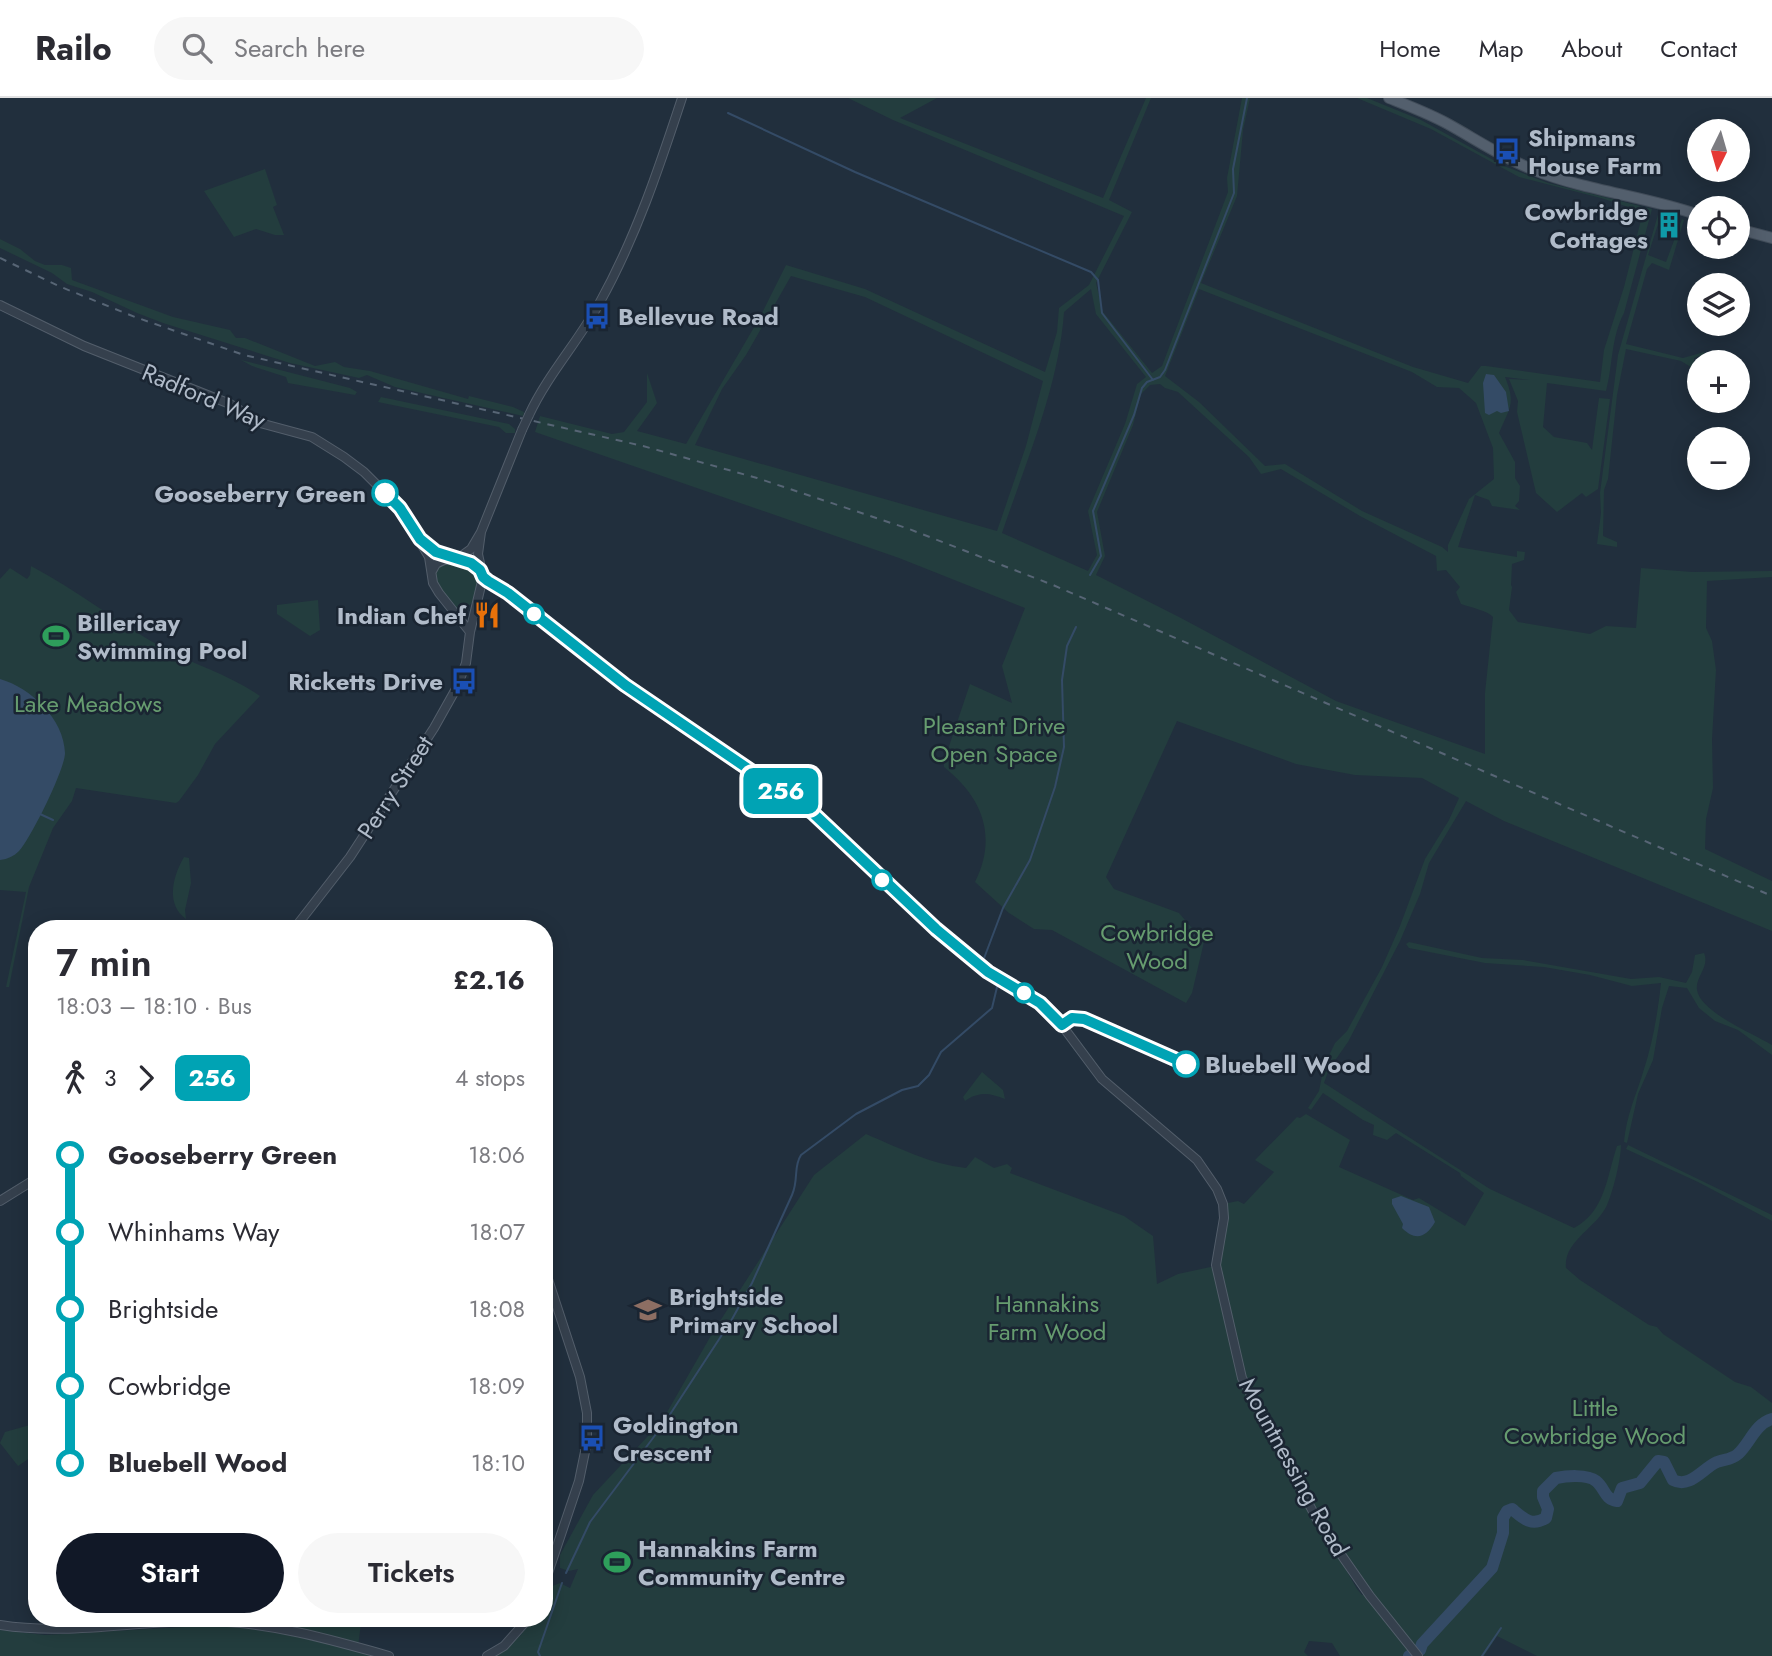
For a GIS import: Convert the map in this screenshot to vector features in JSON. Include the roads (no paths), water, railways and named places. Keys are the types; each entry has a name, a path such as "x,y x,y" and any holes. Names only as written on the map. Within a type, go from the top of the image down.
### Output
{"main road":[{"path":"1389,98 1447,124 1532,169 1687,211"},
{"path":"1750,232 1772,238"}],"street":[{"path":"470,632 439,593 431,572 436,564 471,549 481,532 529,415 546,383 600,302 632,237 660,168 682,98"},
{"name":"Radford Way","path":"0,305 84,346 230,404 260,423 312,437 364,472 400,508 429,557 431,572"},
{"path":"454,612 476,604 480,593 478,554 481,532"},
{"name":"Radford Way","path":"420,539 436,552 455,558"},
{"name":"Mountnessing Road","path":"455,558 471,563 625,685 813,813 887,885 977,964 1040,1003 1055,1016 1102,1079 1197,1160 1217,1189 1223,1204 1224,1218 1216,1265 1242,1378 1319,1523 1370,1596 1415,1653"},
{"path":"480,593 493,588 503,590"},
{"name":"Perry Street","path":"301,920 349,857 444,711 466,663 476,604"},
{"path":"0,1201 28,1184"},
{"path":"553,1294 580,1377 587,1413 587,1442 579,1481 553,1558"},
{"path":"0,1625 52,1629 80,1627"},
{"path":"273,1627 389,1656"},
{"path":"487,1656 504,1646 521,1627"}],"water":[{"path":"1486,374 1494,375 1506,392 1509,411 1497,411 1489,415 1485,413 1483,383"},
{"path":"0,679 34,697 44,707 59,728 65,753 54,788 24,844 15,854 0,860"},
{"path":"1401,1196 1429,1207 1435,1222 1428,1232 1416,1236 1402,1228 1403,1224 1392,1204 1392,1199"}],"waterway":[{"path":"1090,575 1101,556 1093,511 1134,415 1142,388 1147,382 1160,377 1165,370 1234,193 1233,169 1247,98"},
{"path":"728,113 855,172 1091,272 1098,280 1102,313 1153,380"},
{"path":"983,961 1003,908 1030,860 1055,787 1064,747 1062,680 1067,646 1076,627"},
{"path":"40,814 53,820"},
{"path":"566,1573 590,1522 665,1422 731,1321 752,1283 792,1195 801,1155 856,1114 902,1090 918,1086 929,1075 941,1052 992,1008 998,983"},
{"path":"1409,1656 1420,1650 1422,1644 1492,1568 1507,1511 1512,1509 1524,1518 1536,1522 1546,1518 1548,1509 1543,1491 1556,1478 1587,1477 1599,1484 1607,1496 1617,1501 1622,1488 1640,1483 1658,1461 1664,1462 1673,1480 1691,1480 1717,1462 1735,1456 1761,1425 1772,1419"},
{"path":"553,1609 562,1583"},
{"path":"540,1656 538,1652 547,1627"},
{"path":"1482,1656 1501,1628"}],"railway":[{"path":"0,258 61,287 135,317 244,355 643,446 757,478 909,529 1053,585 1772,896"}],"place":[{"name":"Shipmans House Farm","path":"1507,151"},
{"name":"Cowbridge Cottages","path":"1669,225"},
{"name":"Bellevue Road","path":"597,316"},
{"name":"Gooseberry Green","path":"385,493"},
{"name":"Indian Chef","path":"487,615"},
{"name":"Billericay Swimming Pool","path":"56,636"},
{"name":"Ricketts Drive","path":"464,681"},
{"name":"Bluebell Wood","path":"1186,1064"},
{"name":"Brightside Primary School","path":"648,1310"},
{"name":"Goldington Crescent","path":"592,1438"},
{"name":"Hannakins Farm Community Centre","path":"617,1562"}],"park label":[{"name":"Lake Meadows","path":"88,703"},
{"name":"Pleasant Drive Open Space","path":"994,739"},
{"name":"Cowbridge Wood","path":"1157,946"},
{"name":"Hannakins Farm Wood","path":"1047,1317"},
{"name":"Little Cowbridge Wood","path":"1595,1421"}]}
